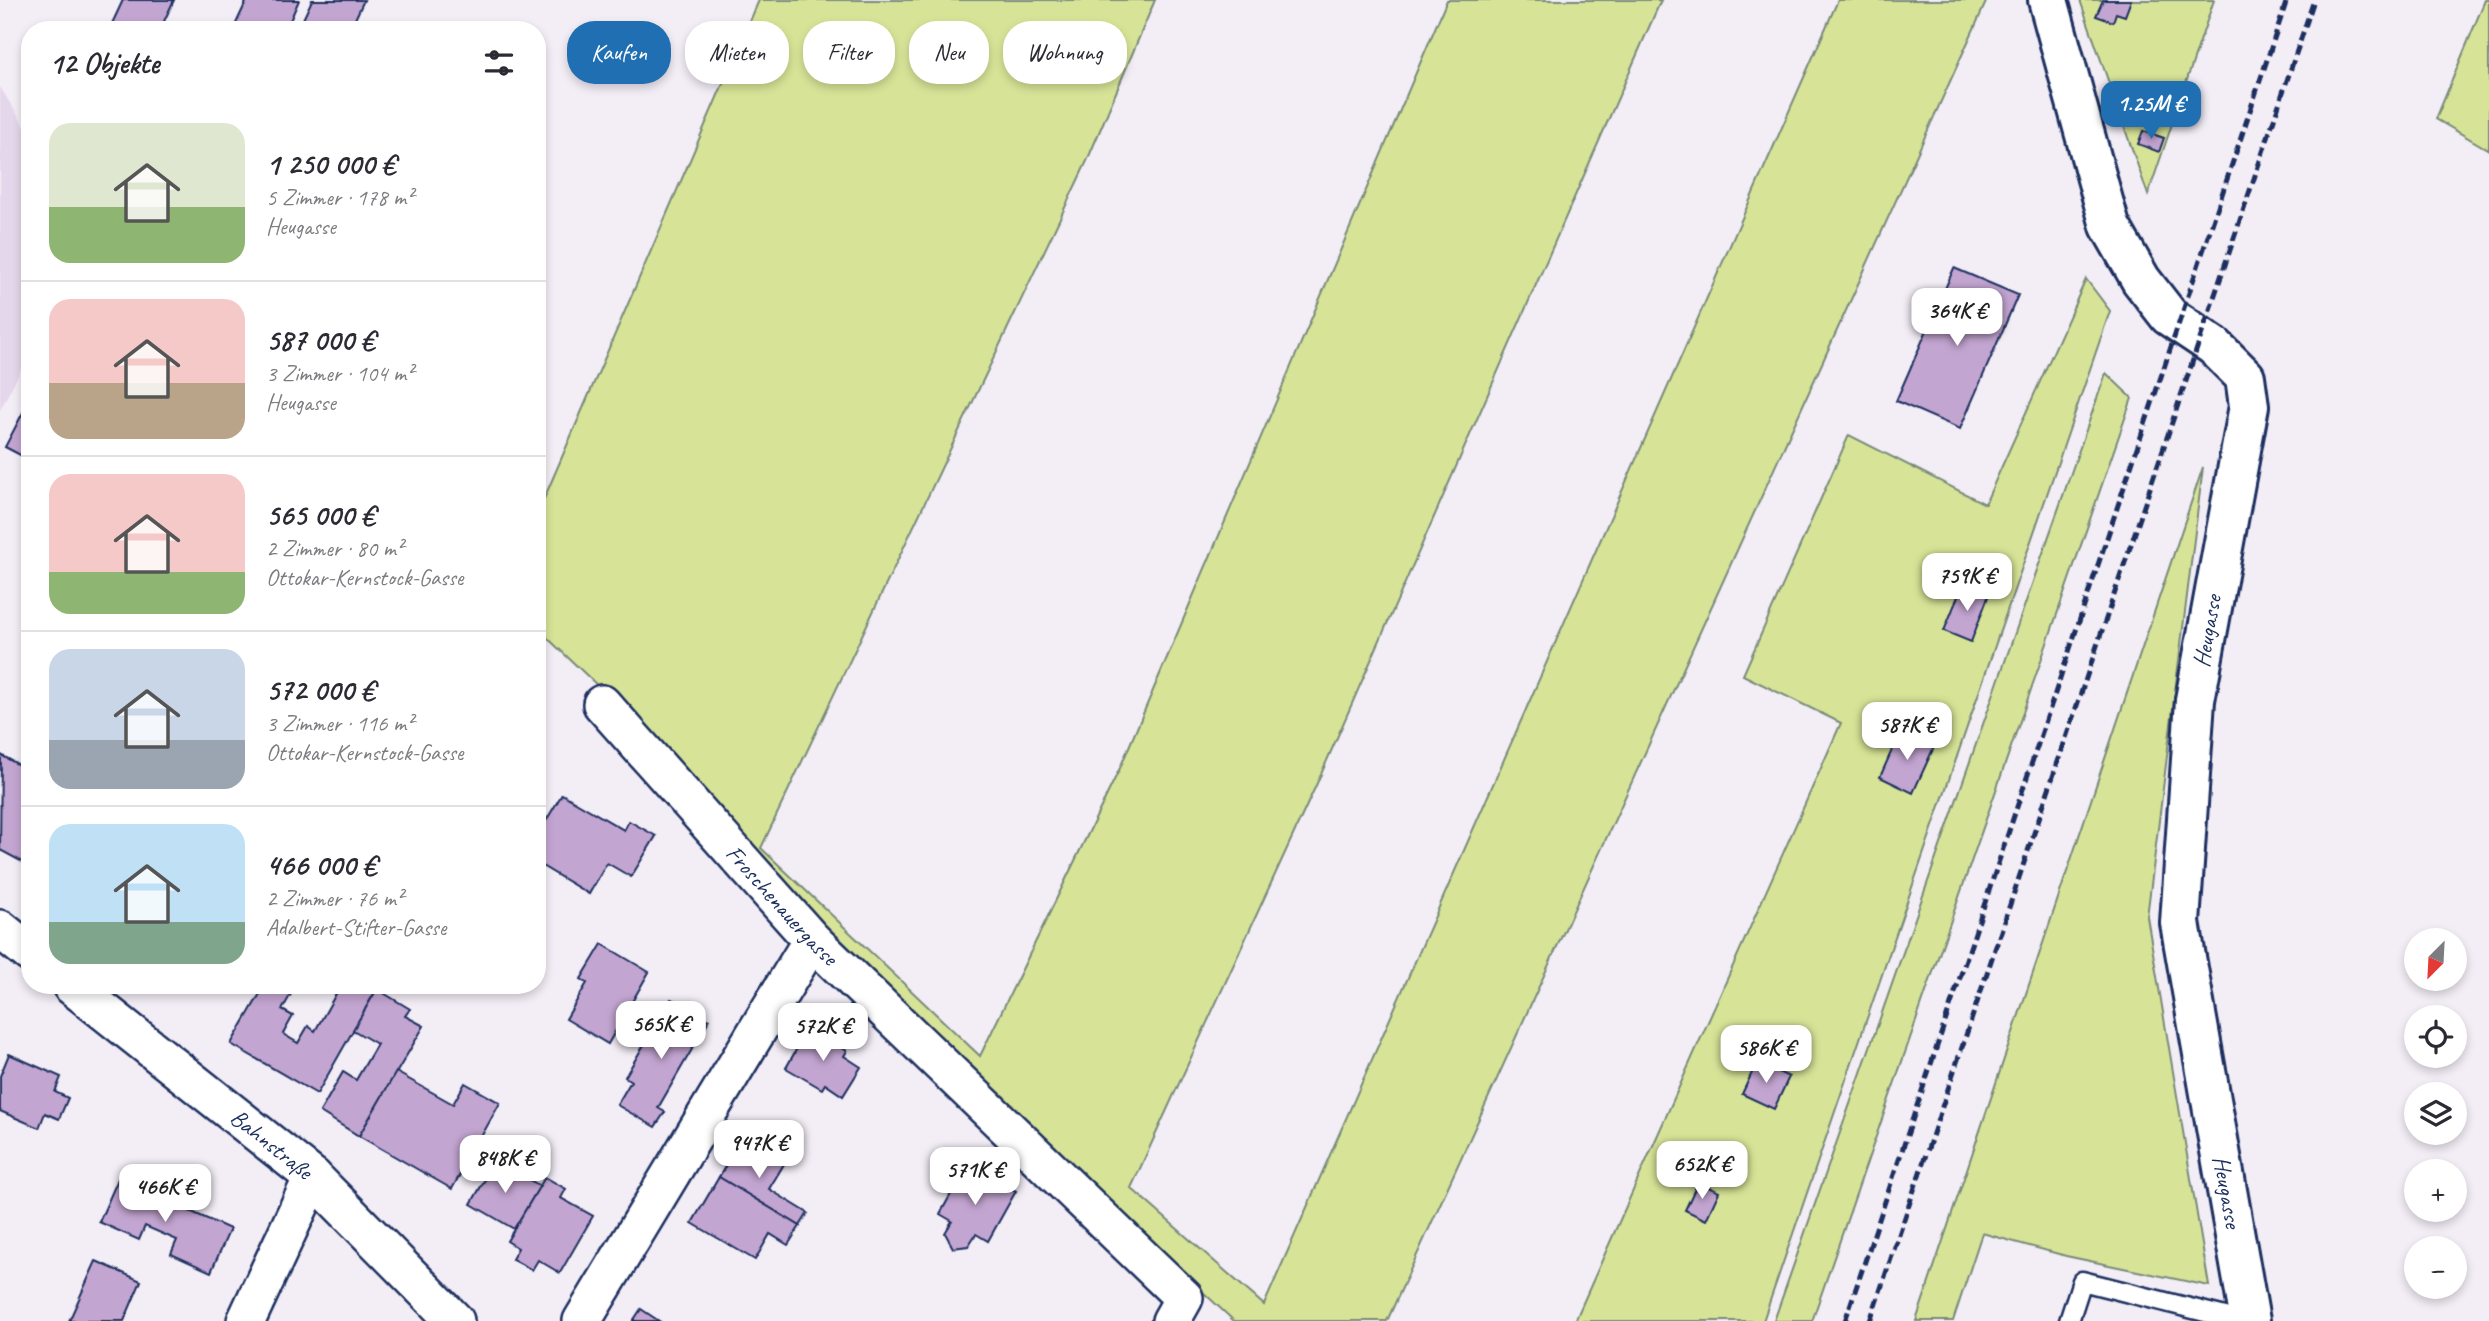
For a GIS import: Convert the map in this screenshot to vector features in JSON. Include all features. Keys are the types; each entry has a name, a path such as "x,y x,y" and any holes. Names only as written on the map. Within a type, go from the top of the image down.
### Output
{"street":[{"name":"Heugasse","path":"2048,0 2110,226 2141,280 2169,316 2214,346 2245,377 2249,406 2195,700 2180,923 2250,1321"},
{"name":"Froschenauergasse","path":"602,704 812,940 1177,1309"},
{"path":"0,929 21,946"},
{"path":"582,1321 812,940"},
{"name":"Bahnstraße","path":"82,994 313,1177 455,1321"},
{"path":"246,1321 313,1177"}],"lane":[{"path":"2069,1321 2082,1282 2241,1321"}],"shaded area":[{"path":"0,87 21,121 21,369 0,410"}],"green space":[{"path":"759,0 1155,0 1127,66 1127,21 1003,21 1003,84 1120,84 1087,161 761,848 980,1056 1120,768 1447,0 1661,0 1318,781 1131,1188 1264,1305 1838,0 1987,0 1387,1321 1234,1321 812,927 600,688 546,637 546,494 723,84 789,84 789,21 750,21"},
{"path":"2080,0 2214,0 2148,195"},
{"path":"2485,0 2489,0 2489,150 2436,119"},
{"path":"2086,279 2110,311 1763,1321 1575,1321 1841,723 1743,675 1849,435 1985,504"},
{"path":"2106,373 2132,398 1812,1321 1774,1321"},
{"path":"2203,467 2147,917 2209,1286 2066,1256 1982,1233 1953,1321 1916,1321"}],"building":[{"path":"123,0 174,0 164,21 113,21"},
{"path":"247,0 299,0 290,21 237,21"},
{"path":"312,0 364,0 354,21 302,21"},
{"path":"2103,0 2131,0 2125,16 2116,13 2113,22 2096,16"},
{"path":"2143,131 2164,138 2159,152 2138,144"},
{"path":"1954,268 2018,295 1960,429 1896,401"},
{"path":"21,416 21,455 5,447"},
{"path":"1963,584 1989,594 1971,642 1944,631"},
{"path":"1900,732 1934,747 1913,793 1880,777"},
{"path":"1,755 21,766 21,861 0,850"},
{"path":"562,794 624,830 629,821 656,836 631,877 607,863 589,894 546,868 546,821"},
{"path":"602,944 649,972 608,1044 566,1019 587,983 581,979"},
{"path":"260,994 291,994 282,1010 293,1016 283,1034 298,1043 308,1026 315,1031 336,994 374,994 317,1094 231,1044"},
{"path":"374,994 385,994 410,1009 405,1016 424,1026 359,1136 320,1112 343,1072 356,1080 377,1044 353,1030"},
{"path":"671,999 709,1020 658,1108 665,1112 655,1127 617,1105 631,1081 625,1077"},
{"path":"809,1027 847,1051 844,1056 861,1067 843,1096 825,1084 822,1089 786,1068"},
{"path":"9,1054 61,1077 55,1092 68,1098 59,1119 45,1113 39,1128 0,1111 0,1076"},
{"path":"1757,1062 1789,1077 1774,1109 1742,1094"},
{"path":"396,1072 453,1104 465,1083 500,1103 452,1189 359,1136"},
{"path":"741,1139 784,1164 769,1189 808,1213 800,1226 719,1177"},
{"path":"496,1160 540,1186 514,1229 471,1204"},
{"path":"967,1165 1016,1191 988,1241 976,1234 968,1246 953,1248 945,1233 952,1221 940,1214"},
{"path":"545,1177 566,1189 561,1198 593,1216 560,1273 538,1260 532,1270 512,1259 518,1248 507,1241"},
{"path":"719,1177 800,1226 788,1245 770,1234 755,1260 692,1223"},
{"path":"118,1179 230,1229 211,1272 171,1254 177,1240 145,1226 139,1240 99,1222"},
{"path":"1698,1182 1719,1192 1706,1220 1685,1210"},
{"path":"96,1261 141,1281 124,1321 69,1321"},
{"path":"641,1309 659,1321 633,1321"}],"railway":[{"path":"1845,1321 2287,0"},
{"path":"1870,1321 2314,0"}]}
